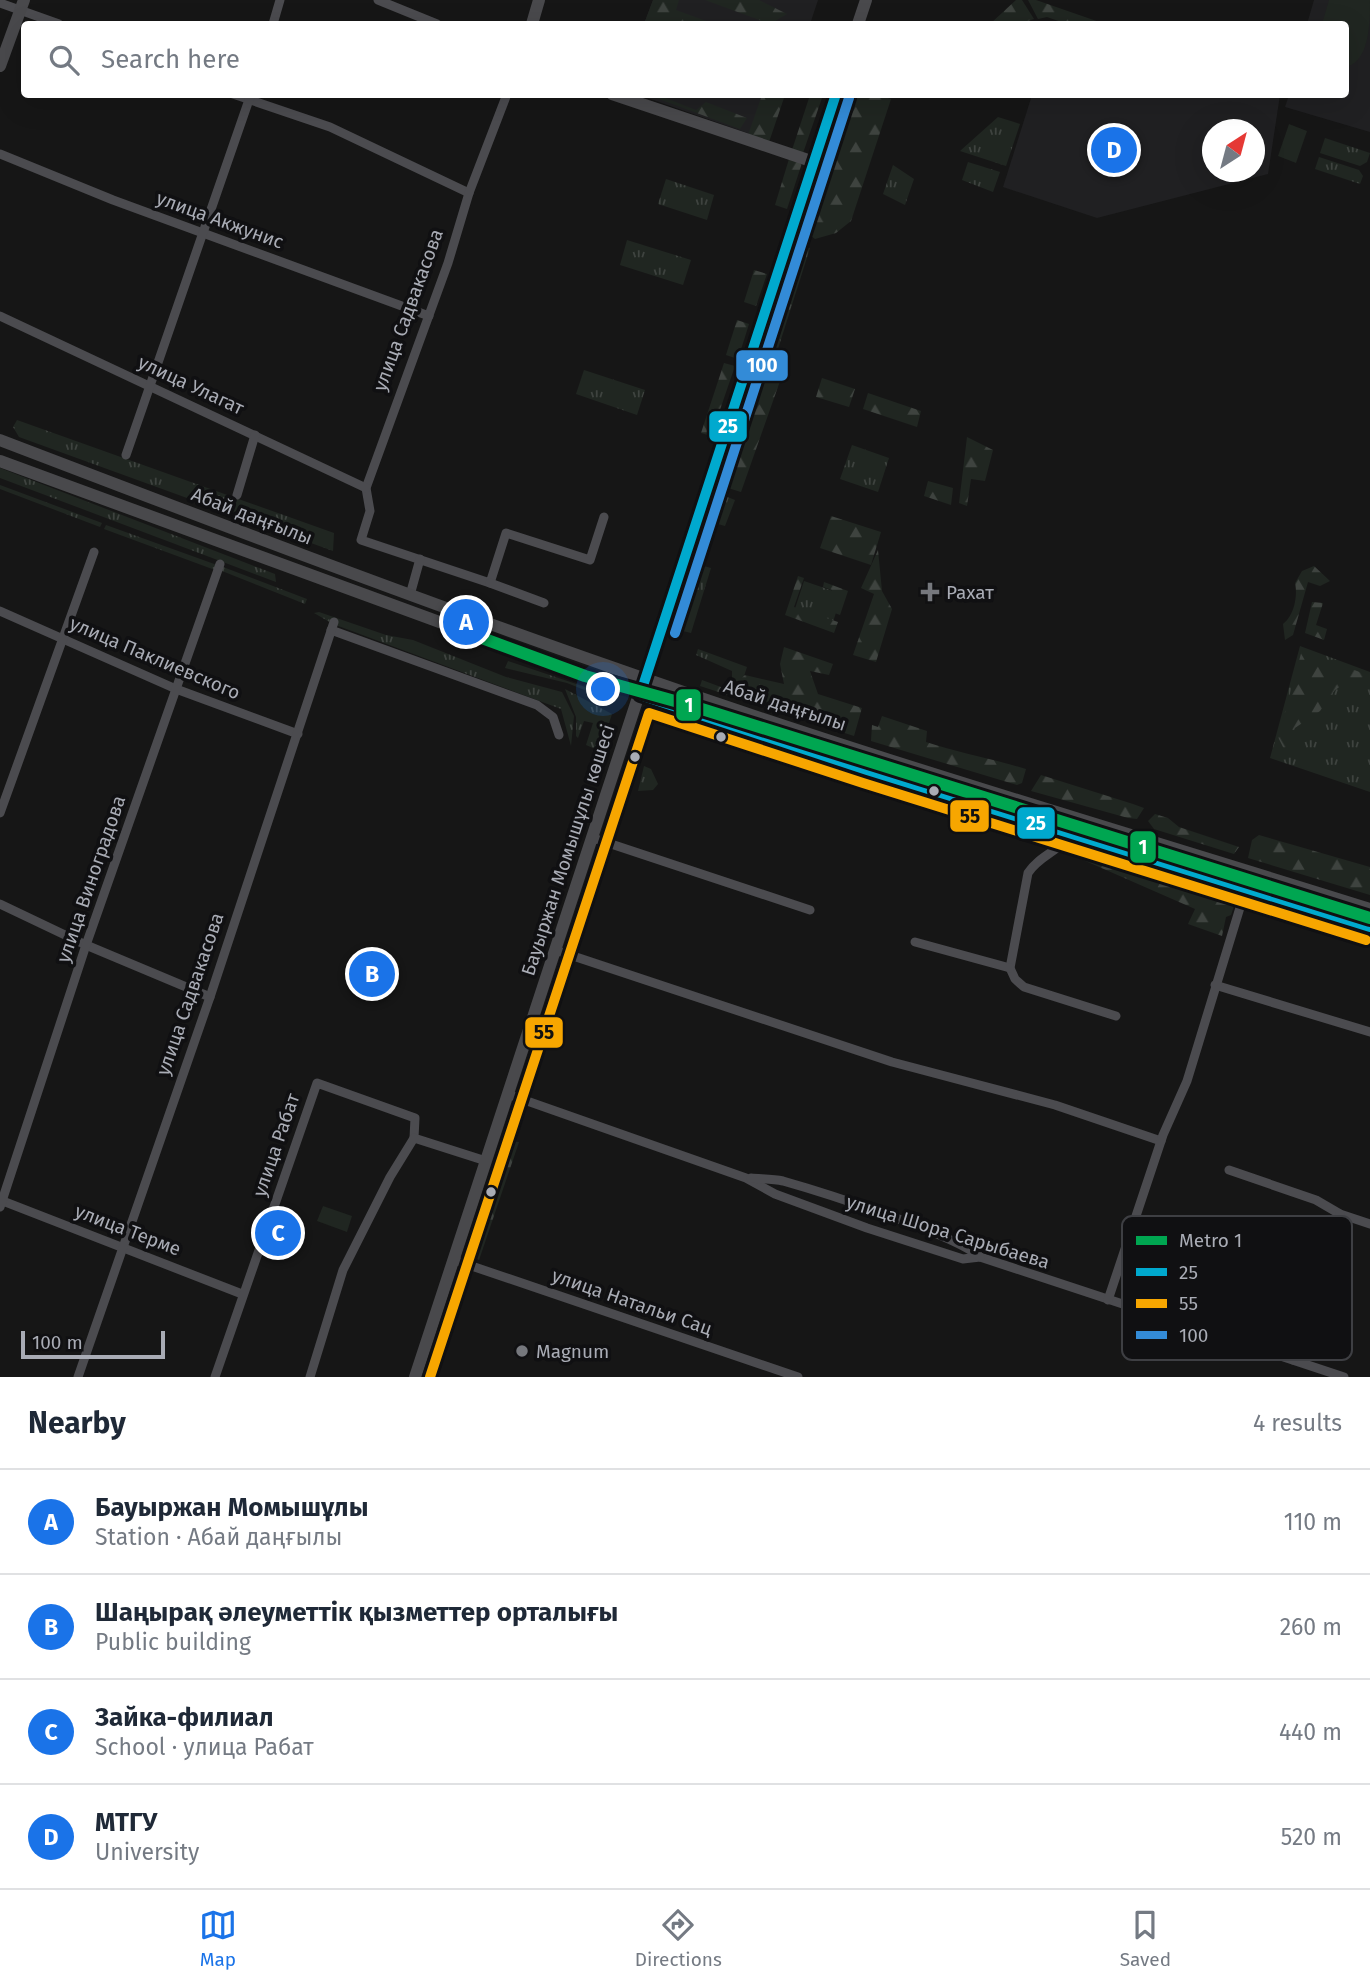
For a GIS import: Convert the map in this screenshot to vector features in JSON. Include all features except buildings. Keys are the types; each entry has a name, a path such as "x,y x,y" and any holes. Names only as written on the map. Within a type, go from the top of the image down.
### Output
{"main road":[{"path":"533,21 540,0"},
{"path":"859,21 866,0"},
{"path":"0,66 22,5"},
{"path":"624,98 814,162"},
{"name":"Бауыржан Момышұлы көшесі","path":"415,1377 835,98"},
{"name":"Абай даңғылы","path":"0,440 410,595 645,679 870,753 1370,909"},
{"name":"Абай даңғылы","path":"0,461 640,695 1071,835 1370,927"}],"street":[{"path":"274,21 281,0"},
{"path":"378,0 430,21"},
{"path":"0,3 22,5 53,21"},
{"path":"126,455 148,384 250,98 330,127 469,193"},
{"name":"улица Садвакасова","path":"420,559 361,540 370,510 366,488 429,316 469,193 505,98"},
{"name":"улица Акжунис","path":"0,155 113,200 429,316"},
{"name":"улица Улагат","path":"0,316 366,488"},
{"path":"237,495 255,435"},
{"path":"490,583 506,533 590,560 604,517"},
{"path":"0,813 94,552"},
{"path":"410,595 420,559 544,603"},
{"name":"улица Виноградова","path":"1,1203 86,945 220,564"},
{"name":"улица Паклиевского","path":"0,611 176,689 298,734"},
{"name":"улица Садвакасова","path":"78,1377 210,997 333,626 537,705 553,717 559,735"},
{"path":"1071,835 1064,845 1035,862 1028,873 1010,968 1015,979 1024,987 1116,1016"},
{"path":"593,838 810,910"},
{"path":"1136,1216 1161,1141 1184,1090 1246,888"},
{"path":"0,904 86,945 210,997"},
{"path":"915,942 1010,968"},
{"path":"555,950 892,1062 1055,1105 1161,1141"},
{"path":"1215,985 1370,1032"},
{"name":"улица Рабат","path":"215,1377 317,1083 415,1118 414,1138"},
{"name":"улица Шора Сарыбаева","path":"507,1094 746,1178 775,1194 867,1228 963,1259 980,1257 1122,1305"},
{"path":"310,1377 343,1270 390,1177 414,1138 486,1161"},
{"path":"1229,1170 1316,1200 1346,1216"},
{"path":"746,1178 781,1181 969,1247 980,1257"},
{"name":"улица Терме","path":"1,1203 242,1294"},
{"path":"1352,1218 1370,1224"},
{"path":"1108,1300 1122,1258"},
{"name":"улица Натальи Сац","path":"454,1260 798,1377"},
{"name":"улица Шора Сарыбаева","path":"1293,1360 1345,1377"}],"shaded area":[{"path":"653,0 818,0 811,21 645,21"},
{"path":"1314,0 1370,0 1370,132 1285,107 1288,98 1349,98 1349,21 1308,21"},
{"path":"648,98 778,98 765,139"},
{"path":"1031,98 1280,98 1268,174 1265,175 1265,119 1202,119 1202,182 1237,182 1097,218 1003,187"},
{"path":"277,1209 292,1214 279,1257 263,1253"}],"green space":[{"path":"653,0 679,0 676,10 706,21 645,21"},
{"path":"705,0 759,0 787,14 775,21 762,21"},
{"path":"1016,0 1022,0 1034,19 1028,21 993,21"},
{"path":"1028,0 1036,0 1096,21 1058,21 1047,17 1038,19"},
{"path":"1329,0 1370,0 1367,40 1360,57 1354,63 1349,66 1349,21 1323,21"},
{"path":"656,98 666,98 696,110 706,102 747,118 740,129"},
{"path":"761,98 784,98 769,142 748,135"},
{"path":"809,98 822,98 803,153 792,150"},
{"path":"850,98 891,99 851,221 836,233 815,239 806,232"},
{"path":"998,117 1020,124 1006,166 960,151"},
{"path":"1289,124 1307,131 1296,163 1278,156"},
{"path":"1325,138 1370,153 1367,162 1360,166 1320,153"},
{"path":"1319,157 1359,170 1363,176 1360,184 1315,169"},
{"path":"789,159 802,163 787,209 775,205"},
{"path":"968,162 1000,172 993,192 962,180"},
{"path":"893,165 914,179 905,205 883,194"},
{"path":"666,179 714,195 707,220 658,204"},
{"path":"627,240 691,260 683,285 620,265"},
{"path":"800,247 810,248 777,352 767,346"},
{"path":"754,270 767,274 756,306 744,302"},
{"path":"737,320 749,324 738,359 726,355"},
{"path":"770,359 786,364 741,492 728,488 723,481 763,361"},
{"path":"724,363 735,366 711,436 701,433"},
{"path":"584,370 645,390 637,415 576,394"},
{"path":"822,378 855,389 849,407 816,397"},
{"path":"868,393 921,411 917,427 863,409"},
{"path":"17,420 334,533 333,551 19,437 13,427"},
{"path":"967,437 993,450 985,481 971,479 967,506 959,503"},
{"path":"852,445 889,458 878,492 840,479"},
{"path":"0,468 275,574 276,582 0,478"},
{"path":"928,481 953,488 951,505 924,496"},
{"path":"0,485 102,523 100,527 0,489"},
{"path":"725,496 735,500 725,526 711,522 718,498"},
{"path":"831,516 881,532 871,565 820,548"},
{"path":"106,525 217,565 215,570 104,529"},
{"path":"878,550 882,591 892,609 876,662 853,655 874,594 861,588"},
{"path":"700,565 711,568 691,633 683,631 681,626"},
{"path":"1314,566 1330,581 1320,586 1308,582 1293,635 1285,640 1283,624 1294,605 1295,583 1302,571"},
{"path":"223,567 307,599 305,604 222,571"},
{"path":"798,576 804,578 794,607 838,622 834,633 785,615"},
{"path":"804,581 842,594 831,628 793,615"},
{"path":"824,582 848,591 840,615 832,612 832,590 823,587"},
{"path":"1312,602 1323,603 1316,625 1327,629 1324,640 1305,633"},
{"path":"319,612 386,635 413,640 506,677 562,692 574,716 571,746 561,709 333,624 314,613"},
{"path":"1300,646 1370,672 1370,792 1270,758"},
{"path":"784,647 833,664 829,675 810,671 818,694 862,708 854,736 700,686 702,680 729,690 745,675 784,684 780,664"},
{"path":"698,649 747,667 742,682 732,680 732,671 696,655"},
{"path":"1302,650 1370,676 1370,687 1350,680 1335,690 1320,711 1289,732 1286,753 1278,737"},
{"path":"508,661 603,693 602,697 567,683 505,668"},
{"path":"565,689 612,714 600,751 586,745 593,723 584,721 578,738 576,736 576,717"},
{"path":"882,716 927,731 926,742 1026,769 1022,783 1017,785 871,741 872,725 878,727"},
{"path":"644,766 651,769 658,784 653,790 638,791"},
{"path":"1041,775 1144,808 1137,819 1128,818 1031,791"},
{"path":"1155,814 1168,818 1179,827 1239,847 1234,854 1154,829 1148,821"},
{"path":"1259,835 1370,867 1370,895 1248,858 1252,840"},
{"path":"1076,839 1217,883 1237,897 1231,915 1226,917 1222,936 1188,924 1195,909 1065,852"},
{"path":"503,1141 519,1142 479,1260 467,1252"},
{"path":"323,1206 352,1216 347,1232 317,1221"}],"metro line":[{"name":"1","path":"463,631 585,676 689,705 1370,918"}],"transit line":[{"name":"25","path":"835,98 640,695 867,770 1370,927"},
{"name":"100","path":"675,633 849,98"},
{"name":"55","path":"430,1377 649,713 863,783 1366,940"}],"place":[{"name":"МТГУ","path":"1114,150"},
{"name":"Рахат","path":"930,592"},
{"name":"Бауыржан Момышұлы","path":"466,622"},
{"name":"Шаңырақ әлеуметтік қызметтер орталығы","path":"372,974"},
{"name":"Зайка-филиал","path":"278,1233"},
{"name":"Magnum","path":"522,1351"}]}
